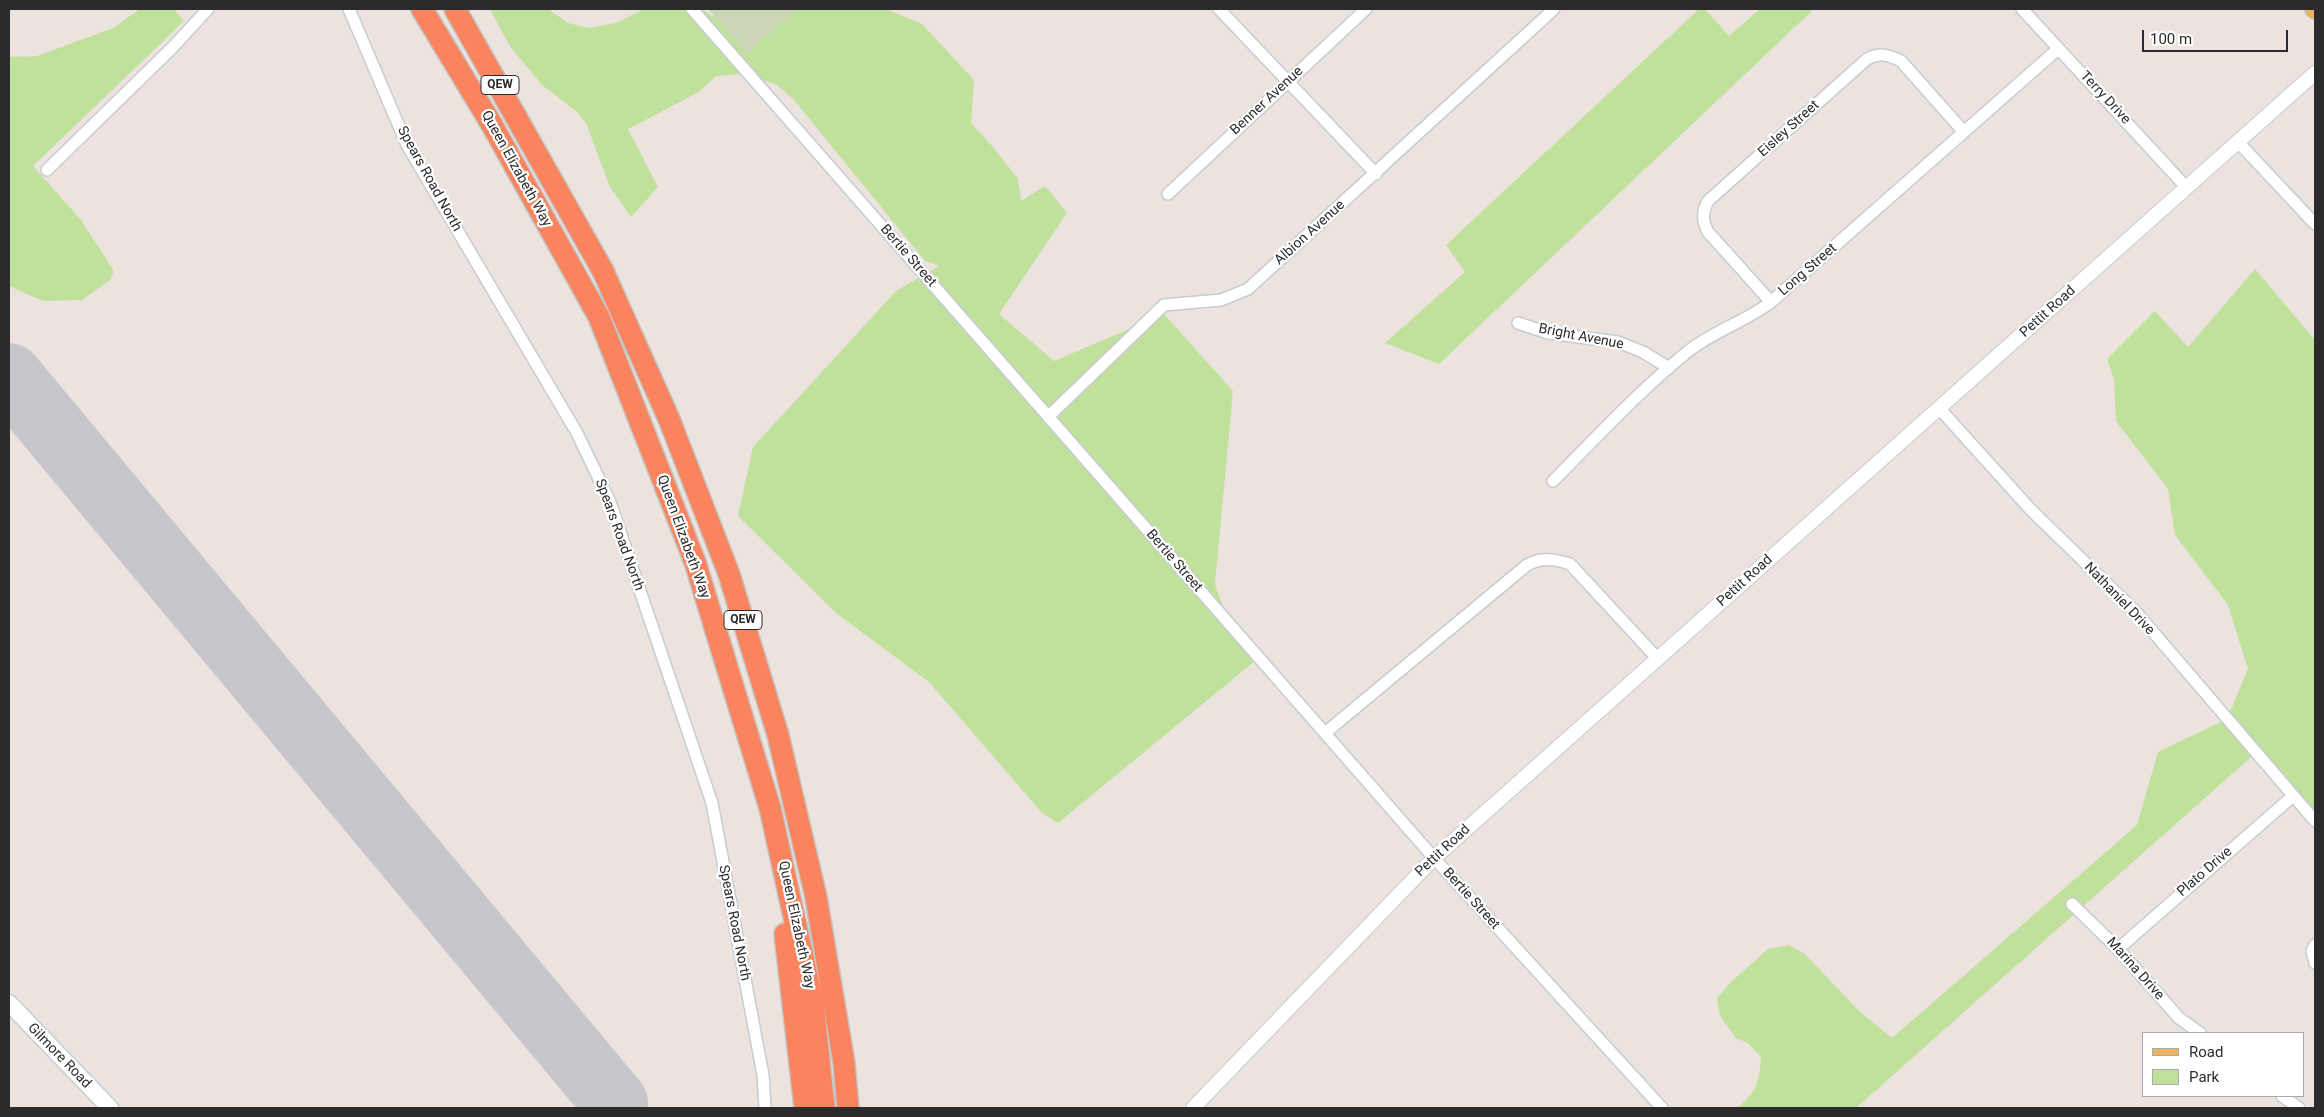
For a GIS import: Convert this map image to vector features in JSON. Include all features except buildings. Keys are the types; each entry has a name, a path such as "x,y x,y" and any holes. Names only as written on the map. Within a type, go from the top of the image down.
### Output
{"highway":[{"name":"Queen Elizabeth Way","path":"422,9 492,125 599,317 695,562 770,808 813,1004 824,1108"},
{"name":"Queen Elizabeth Way","path":"455,9 603,271 669,419 729,574 778,735 816,897 844,1063 848,1108"},
{"path":"770,808 805,1108"}],"main road":[{"name":"Gilmore Road","path":"9,1003 110,1108"}],"street":[{"path":"47,170 172,48 208,9"},
{"name":"Spears Road North","path":"349,9 407,145 577,433 610,502 712,803 763,1076 766,1108"},
{"name":"Bertie Street","path":"692,9 1434,858 1662,1108"},
{"path":"1219,9 1376,174"},
{"name":"Benner Avenue","path":"1168,194 1366,9"},
{"name":"Albion Avenue","path":"1048,417 1164,305 1221,300 1248,289 1376,174 1554,9"},
{"name":"Terry Drive","path":"2022,9 2187,188"},
{"name":"Long Street","path":"1553,481 1643,390 1687,351 1746,320 1772,302 2058,49"},
{"name":"Eisley Street","path":"1772,302 1708,232 1703,220 1704,208 1708,200 1867,59 1881,54 1901,61 1964,132"},
{"name":"Pettit Road","path":"1193,1108 1434,858 2315,73"},
{"path":"2238,142 2315,224"},
{"name":"Bright Avenue","path":"1518,323 1548,333 1618,342 1643,352 1669,368"},
{"name":"Nathaniel Drive","path":"1939,408 2031,510 2136,612 2315,821"},
{"path":"1325,733 1527,564 1537,559 1554,559 1570,564 1658,659"},
{"name":"Plato Drive","path":"2118,949 2292,796"},
{"name":"Marina Drive","path":"2072,904 2118,949 2179,1018 2199,1032"},
{"path":"2315,945 2312,951 2315,964"},
{"path":"2283,1097 2299,1108"}],"green space":[{"path":"140,9 174,9 184,21 33,166 81,220 114,271 110,280 82,300 43,301 9,286 9,57 37,56 113,28"},
{"path":"490,9 548,9 568,23 589,28 616,23 644,9 702,9 712,16 734,21 762,9 886,9 922,24 974,80 971,123 1018,179 1021,201 1045,186 1067,213 999,314 1054,361 1164,314 1233,391 1215,584 1226,616 1261,656 1058,823 1042,813 929,682 836,613 738,516 753,447 896,291 939,266 925,261 794,100 776,84 741,74 716,76 699,92 628,129 658,187 631,217 610,187 586,123 577,112 542,85 509,45"},
{"path":"708,9 796,9 747,54"},
{"path":"1699,9 1705,9 1729,36 1760,9 1814,9 1439,364 1385,343 1465,272 1446,245"},
{"path":"2255,269 2315,340 2315,813 2259,750 1856,1108 1738,1108 1756,1086 1761,1057 1748,1043 1736,1038 1720,1016 1717,998 1731,982 1768,949 1789,945 1805,954 1859,1011 1892,1038 2137,825 2158,752 2227,719 2248,669 2228,605 2175,535 2168,489 2116,421 2114,379 2107,359 2155,311 2188,347"}],"runway":[{"path":"9,376 615,1103 609,1108"}]}
